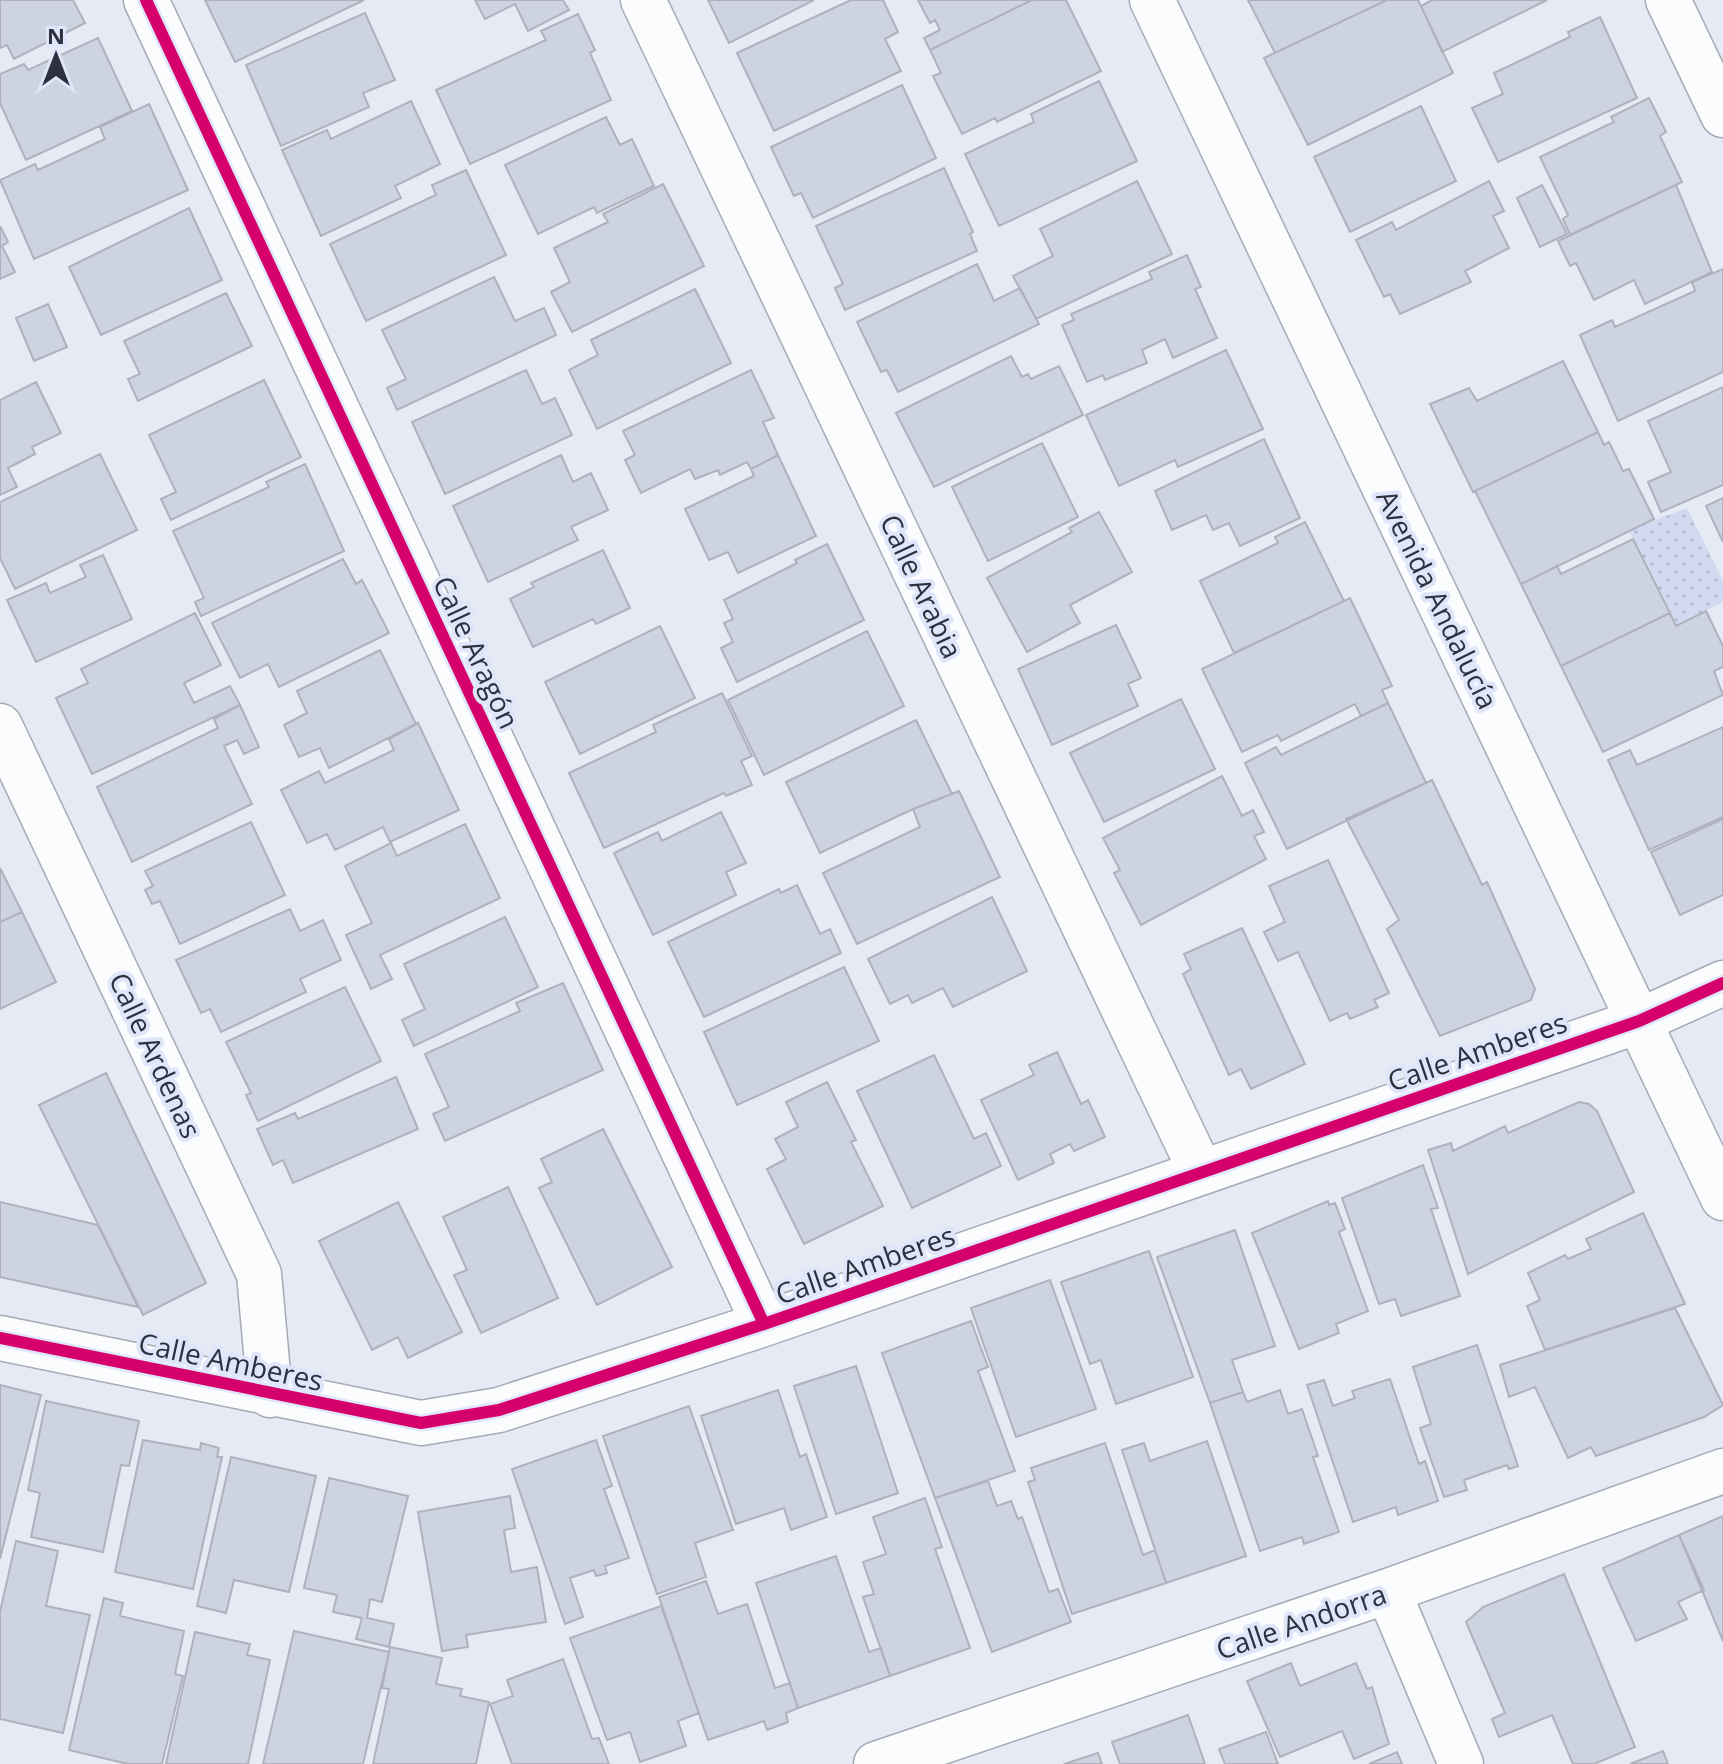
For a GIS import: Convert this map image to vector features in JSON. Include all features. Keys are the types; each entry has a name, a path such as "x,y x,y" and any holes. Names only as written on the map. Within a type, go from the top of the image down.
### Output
{"street":[{"name":"Calle Aragón","path":"146,0 764,1324"},
{"name":"Calle Arabia","path":"643,0 1201,1172"},
{"name":"Avenida Andalucía","path":"1152,0 1723,1198"},
{"path":"1668,0 1723,115"},
{"name":"Calle Ardenas","path":"0,726 259,1274 270,1395"},
{"name":"Calle Amberes","path":"0,1338 270,1395 421,1423 499,1410 764,1324 1639,1021 1723,983"},
{"name":"Calle Andorra","path":"876,1764 1388,1591 1723,1471"},
{"path":"1388,1591 1461,1764"}],"shaded area":[{"path":"1687,508 1723,581 1723,602 1676,626 1629,530"}],"building":[{"path":"0,0 73,0 85,23 14,59 7,45 0,48"},
{"path":"205,0 364,0 235,62"},
{"path":"475,0 563,0 569,10 528,31 515,4 485,19"},
{"path":"708,0 814,0 729,43"},
{"path":"851,0 883,0 898,32 885,39 901,71 774,131 737,53"},
{"path":"918,0 1032,0 930,50 924,38 940,30 935,20 930,23"},
{"path":"1032,0 1066,0 1101,71 997,122 995,118 962,134 933,76 941,73 930,50"},
{"path":"1248,0 1387,0 1275,53"},
{"path":"1387,0 1418,0 1453,73 1308,145 1264,58"},
{"path":"1432,0 1547,0 1442,52 1421,6"},
{"path":"365,13 395,80 363,93 369,107 281,146 246,65"},
{"path":"578,14 595,50 590,53 611,100 470,164 436,90 546,40 541,31"},
{"path":"1600,17 1637,98 1498,162 1472,108 1503,94 1494,73 1570,37 1568,32"},
{"path":"98,38 132,111 26,160 0,103 0,74 24,64 28,70"},
{"path":"1099,81 1137,161 999,226 965,154 1034,122 1031,114"},
{"path":"902,85 936,158 813,218 801,193 794,196 771,147"},
{"path":"1649,98 1666,132 1660,136 1682,182 1570,235 1563,219 1568,215 1540,157 1614,122 1611,117"},
{"path":"411,101 440,164 395,186 401,198 321,236 282,150 327,130 331,139"},
{"path":"149,104 188,190 34,259 0,180 35,164 38,170 105,139 100,127"},
{"path":"1421,106 1456,181 1350,232 1314,157"},
{"path":"606,117 620,145 632,139 654,186 597,213 594,207 538,234 505,165"},
{"path":"944,168 973,232 970,234 977,251 845,310 835,288 843,284 816,226"},
{"path":"466,170 506,255 366,321 330,244 436,195 432,185"},
{"path":"1137,181 1172,254 1036,319 1013,276 1053,256 1040,229"},
{"path":"1489,181 1504,211 1493,216 1509,248 1465,271 1471,282 1400,314 1390,294 1384,297 1356,240 1392,222 1396,230"},
{"path":"663,184 704,266 572,332 551,292 570,282 554,248 608,222 603,214"},
{"path":"1542,185 1567,234 1540,247 1517,198"},
{"path":"1676,185 1712,272 1645,304 1634,280 1594,300 1576,263 1570,266 1558,241"},
{"path":"189,208 222,280 101,335 69,267"},
{"path":"0,226 8,242 2,246 15,272 0,279"},
{"path":"1187,255 1201,287 1195,289 1217,338 1173,358 1165,339 1142,350 1147,363 1105,380 1103,375 1087,382 1062,325 1074,320 1071,314 1152,279 1149,272"},
{"path":"977,264 994,301 1020,288 1039,324 898,392 887,370 881,372 857,322"},
{"path":"1723,269 1723,372 1618,421 1580,335 1612,320 1615,327 1695,291 1692,282"},
{"path":"494,277 515,321 544,308 556,335 397,410 387,388 406,379 382,330"},
{"path":"695,289 731,363 597,429 569,370 598,355 591,340"},
{"path":"226,293 252,346 138,401 128,379 140,374 124,341"},
{"path":"48,304 67,347 34,361 16,318"},
{"path":"1226,350 1263,429 1178,467 1175,460 1119,486 1086,415"},
{"path":"1011,356 1022,377 1028,374 1031,379 1059,366 1083,415 934,487 896,413"},
{"path":"1563,361 1598,432 1473,492 1430,404 1469,388 1477,401"},
{"path":"526,370 542,404 555,398 572,435 445,494 412,422"},
{"path":"751,370 774,418 763,422 778,455 751,469 747,462 720,475 718,470 695,479 690,469 641,493 625,460 635,455 623,431"},
{"path":"264,380 301,457 171,520 161,499 176,492 149,435"},
{"path":"36,382 61,433 32,447 35,454 8,468 17,487 0,495 0,400"},
{"path":"1723,387 1723,485 1661,512 1648,482 1671,472 1648,421"},
{"path":"1598,432 1604,445 1609,442 1623,471 1629,469 1654,519 1521,584 1475,491"},
{"path":"1264,439 1300,518 1240,546 1229,523 1213,530 1206,515 1172,530 1155,491"},
{"path":"1042,443 1078,517 988,561 952,487"},
{"path":"100,454 137,530 15,589 0,558 0,502"},
{"path":"561,455 573,482 591,473 608,510 571,527 578,540 488,582 453,506"},
{"path":"778,455 816,536 738,573 728,552 709,560 685,509 754,476 751,469"},
{"path":"305,464 344,551 201,616 195,602 204,598 173,531 269,487 266,482"},
{"path":"1723,498 1723,542 1706,506"},
{"path":"1099,512 1132,572 1070,605 1080,623 1027,652 987,578 1072,532 1069,528"},
{"path":"1305,522 1344,601 1234,653 1200,581 1278,543 1275,537"},
{"path":"1633,539 1670,613 1561,666 1521,584 1557,566 1561,574"},
{"path":"827,544 864,620 737,682 721,648 733,642 724,623 733,619 724,600"},
{"path":"603,550 630,608 596,624 593,619 533,647 510,599 534,587 531,583"},
{"path":"103,555 132,619 36,662 7,600 46,583 50,593 86,577 80,565"},
{"path":"343,559 356,584 362,580 389,633 279,687 268,664 240,678 212,623"},
{"path":"1350,598 1392,686 1382,690 1388,703 1361,716 1355,704 1281,741 1278,735 1242,752 1202,669"},
{"path":"1706,611 1723,646 1723,667 1714,671 1723,695 1603,752 1561,666 1670,613 1676,626"},
{"path":"195,613 221,665 184,683 194,703 230,686 240,705 92,774 56,698 88,683 81,669"},
{"path":"1116,625 1141,678 1128,684 1138,706 1052,745 1018,669"},
{"path":"660,626 695,698 580,754 545,682"},
{"path":"867,631 904,706 764,775 728,700"},
{"path":"380,650 416,724 329,768 320,748 299,757 284,725 307,713 297,691"},
{"path":"722,693 752,756 741,761 752,785 726,796 724,793 604,848 569,773 656,732 653,725"},
{"path":"1181,699 1215,769 1104,822 1070,753"},
{"path":"1388,703 1426,783 1287,849 1245,763 1276,747 1281,755"},
{"path":"240,705 259,747 244,754 237,740 224,746 252,804 132,862 97,787 218,728 214,719"},
{"path":"916,720 952,794 820,853 786,782"},
{"path":"418,723 459,810 390,842 383,827 335,850 327,834 307,843 281,790 319,771 325,783 394,750 389,739"},
{"path":"1723,727 1723,817 1649,850 1608,760 1630,750 1637,765"},
{"path":"1222,776 1242,816 1253,810 1264,832 1254,836 1266,859 1141,925 1114,873 1120,870 1103,838"},
{"path":"1432,780 1482,885 1487,882 1535,989 1531,1000 1440,1036 1387,929 1399,920 1346,819"},
{"path":"959,791 1000,877 857,944 823,873 920,827 913,809"},
{"path":"721,812 746,863 726,872 736,895 653,935 614,853 658,832 662,841"},
{"path":"1723,819 1723,895 1680,915 1651,852"},
{"path":"251,822 285,895 180,944 160,901 152,904 145,890 153,886 145,871"},
{"path":"465,824 500,898 380,955 392,979 371,989 346,935 372,923 345,866 391,843 397,856"},
{"path":"1328,860 1389,993 1374,1000 1378,1007 1350,1019 1347,1013 1330,1021 1298,952 1278,961 1264,932 1285,922 1269,886"},
{"path":"0,868 22,912 0,922"},
{"path":"797,885 820,934 830,929 841,953 704,1017 668,942 779,889 781,893"},
{"path":"992,897 1027,971 953,1007 943,988 912,1003 908,995 890,1004 868,959"},
{"path":"290,909 300,931 323,920 341,960 300,979 306,992 221,1032 210,1009 201,1013 176,960"},
{"path":"22,912 56,982 0,1009 0,922"},
{"path":"505,917 538,987 414,1046 402,1020 425,1009 404,964"},
{"path":"1242,928 1305,1064 1251,1089 1241,1069 1229,1075 1183,974 1191,969 1184,954"},
{"path":"844,967 879,1041 737,1105 704,1032"},
{"path":"563,983 603,1070 445,1141 433,1114 449,1107 425,1054 520,1011 516,1003"},
{"path":"345,987 381,1061 258,1121 246,1095 251,1093 226,1042"},
{"path":"1057,1052 1081,1104 1088,1100 1105,1137 1074,1151 1070,1144 1050,1154 1054,1163 1018,1180 981,1100 1034,1075 1029,1065"},
{"path":"934,1055 974,1139 986,1133 1001,1166 912,1208 857,1091"},
{"path":"106,1073 206,1283 143,1315 39,1105"},
{"path":"396,1077 418,1129 293,1183 283,1160 273,1165 257,1129 295,1113 298,1119"},
{"path":"827,1082 856,1140 851,1142 883,1206 804,1244 767,1169 786,1159 775,1139 798,1127 786,1102"},
{"path":"1579,1102 1589,1104 1597,1111 1634,1192 1468,1274 1428,1150 1451,1143 1453,1151 1505,1126 1508,1133"},
{"path":"603,1129 672,1267 597,1305 539,1188 552,1182 541,1159"},
{"path":"1423,1165 1438,1208 1431,1209 1460,1296 1401,1316 1395,1299 1379,1304 1342,1198"},
{"path":"508,1187 558,1298 481,1333 454,1275 467,1270 443,1217"},
{"path":"1328,1201 1329,1205 1335,1203 1345,1229 1339,1232 1368,1311 1336,1324 1339,1333 1299,1349 1252,1233"},
{"path":"0,1202 98,1225 138,1307 0,1277"},
{"path":"398,1202 462,1332 408,1358 398,1337 372,1350 319,1241"},
{"path":"1643,1213 1685,1304 1545,1350 1527,1306 1540,1300 1528,1273 1565,1255 1568,1259 1591,1249 1586,1239"},
{"path":"1235,1230 1275,1346 1232,1360 1243,1392 1210,1403 1157,1257"},
{"path":"1149,1251 1193,1377 1116,1404 1101,1360 1090,1364 1061,1282"},
{"path":"1050,1280 1096,1409 1016,1437 971,1308"},
{"path":"1675,1308 1723,1405 1704,1417 1596,1456 1591,1447 1568,1458 1535,1387 1509,1397 1500,1365"},
{"path":"971,1321 988,1367 978,1371 1015,1471 935,1498 882,1353"},
{"path":"1477,1345 1518,1466 1509,1469 1507,1465 1464,1480 1467,1490 1444,1497 1420,1428 1431,1424 1413,1367"},
{"path":"856,1366 898,1493 836,1514 794,1386"},
{"path":"1390,1379 1419,1464 1425,1461 1438,1501 1398,1515 1396,1507 1353,1522 1307,1385 1324,1380 1333,1406 1355,1398 1352,1391"},
{"path":"0,1385 41,1395 0,1559"},
{"path":"778,1390 800,1457 806,1454 827,1517 791,1530 784,1508 736,1524 701,1416"},
{"path":"1280,1390 1288,1414 1302,1409 1318,1456 1313,1457 1339,1532 1304,1544 1302,1537 1260,1551 1210,1403 1243,1392 1247,1402"},
{"path":"46,1401 139,1421 129,1466 121,1465 103,1552 31,1537 40,1493 28,1490"},
{"path":"689,1406 733,1530 695,1543 706,1577 657,1594 603,1436"},
{"path":"143,1440 200,1450 201,1443 219,1448 217,1457 222,1457 193,1589 115,1572"},
{"path":"596,1440 612,1486 604,1489 629,1558 605,1566 607,1573 596,1576 594,1570 570,1578 583,1617 565,1624 512,1469"},
{"path":"1207,1441 1246,1556 1166,1583 1122,1450 1144,1443 1150,1461"},
{"path":"1105,1443 1143,1555 1155,1550 1166,1583 1072,1614 1028,1482 1035,1480 1031,1468"},
{"path":"231,1457 316,1476 289,1592 234,1580 226,1613 197,1606"},
{"path":"329,1478 408,1496 382,1602 370,1599 367,1618 394,1624 389,1647 356,1639 362,1618 333,1612 337,1595 304,1588"},
{"path":"988,1481 997,1506 1011,1501 1018,1519 1022,1517 1049,1592 1058,1589 1071,1622 992,1652 935,1498"},
{"path":"510,1496 515,1528 504,1530 511,1572 537,1567 546,1622 466,1635 468,1647 442,1651 418,1512"},
{"path":"925,1498 942,1547 935,1549 970,1648 890,1676 863,1597 874,1594 863,1562 886,1554 873,1517"},
{"path":"1723,1516 1723,1641 1679,1535"},
{"path":"1679,1535 1704,1590 1678,1602 1687,1619 1636,1641 1603,1568"},
{"path":"16,1541 58,1551 46,1606 90,1615 63,1733 0,1719 0,1612"},
{"path":"836,1556 869,1652 881,1648 890,1676 798,1708 756,1583"},
{"path":"1564,1574 1635,1747 1594,1764 1573,1764 1552,1715 1499,1737 1492,1719 1505,1713 1466,1622 1483,1607"},
{"path":"706,1581 718,1614 747,1604 775,1688 790,1683 798,1708 786,1713 788,1722 767,1730 764,1721 708,1740 659,1597"},
{"path":"104,1598 123,1603 120,1616 184,1631 175,1674 183,1676 162,1764 128,1764 69,1750"},
{"path":"661,1606 699,1713 678,1721 686,1746 640,1762 630,1732 607,1740 570,1638"},
{"path":"294,1631 389,1652 363,1764 263,1764"},
{"path":"195,1632 250,1644 247,1655 270,1660 248,1764 166,1764"},
{"path":"390,1647 442,1658 436,1684 462,1689 460,1696 489,1702 476,1764 373,1764 389,1689 382,1688"},
{"path":"563,1659 592,1739 599,1738 609,1764 512,1764 490,1704 513,1696 507,1680"},
{"path":"1291,1663 1300,1686 1356,1663 1367,1689 1372,1687 1389,1744 1354,1759 1342,1731 1280,1757 1247,1681"},
{"path":"1188,1715 1205,1764 1120,1764 1112,1742"},
{"path":"1266,1732 1278,1764 1225,1764 1219,1749"},
{"path":"1663,1751 1668,1764 1630,1764"},
{"path":"1397,1752 1402,1764 1369,1764"},
{"path":"1098,1753 1102,1764 1064,1764"}],"cycle path":[{"path":"146,0 764,1324"},
{"path":"0,1338 421,1423 499,1410 764,1324 1639,1021 1723,983"}]}
